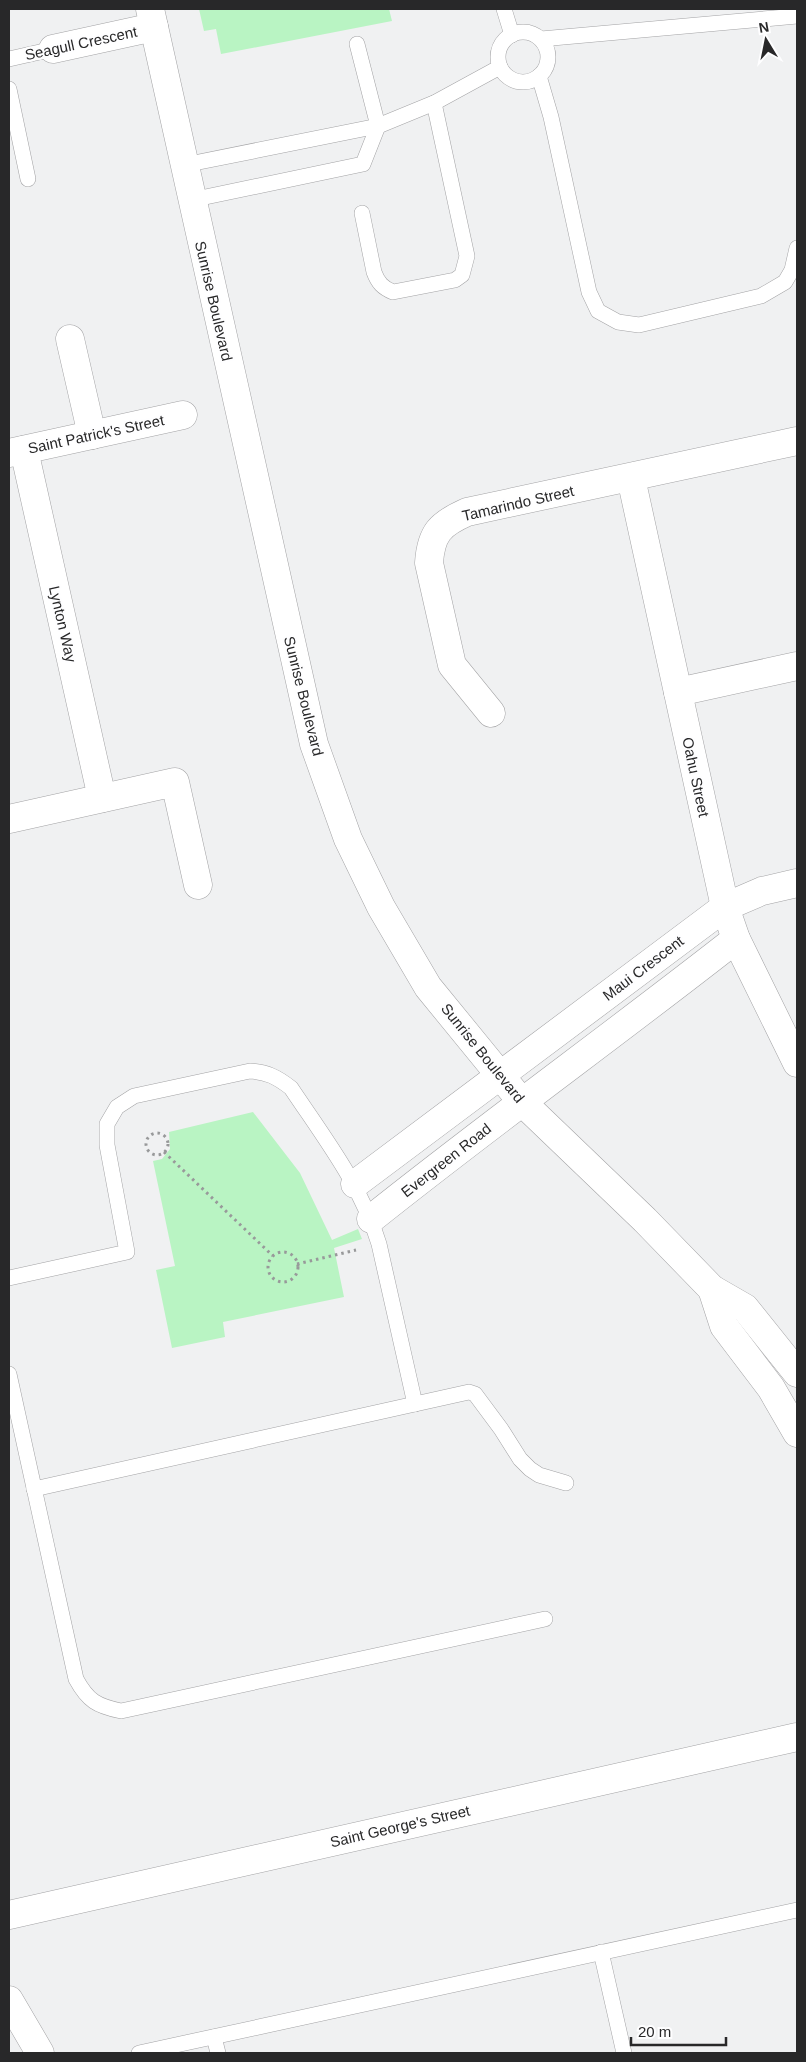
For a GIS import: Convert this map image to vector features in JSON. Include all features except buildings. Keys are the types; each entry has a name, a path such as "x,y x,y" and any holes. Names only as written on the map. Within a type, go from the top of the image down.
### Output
{"street":[{"name":"Seagull Crescent","path":"53,50 152,18"},
{"name":"Sunrise Boulevard","path":"152,18 314,744 348,839 381,907 428,986 500,1076 522,1102 712,1289 745,1308 797,1372"},
{"path":"70,339 92,435"},
{"name":"Saint Patrick's Street","path":"16,452 183,415"},
{"name":"Tamarindo Street","path":"491,713 452,665 429,563 430,549 436,534 449,520 467,512 797,441"},
{"name":"Lynton Way","path":"16,452 102,798"},
{"name":"Oahu Street","path":"631,478 725,907 736,939 797,1063"},
{"path":"678,692 797,666"},
{"path":"9,819 175,782 198,885"},
{"name":"Maui Crescent","path":"500,1076 725,907 762,891 797,883"},
{"path":"522,1102 736,939"},
{"path":"355,1184 500,1076"},
{"name":"Evergreen Road","path":"371,1218 522,1102"},
{"name":"Sunrise Boulevard","path":"712,1289 724,1326 771,1388 797,1433"},
{"name":"Saint George's Street","path":"9,1914 796,1736"},
{"path":"9,2000 40,2053"}],"lane":[{"path":"504,9 512,35"},
{"path":"541,39 547,53 547,61 539,76 525,82 518,82 504,74 498,60 501,46 512,35 526,33 541,39 797,16"},
{"path":"192,200 363,164 378,126 357,44"},
{"name":"Seagull Crescent","path":"9,59 53,50"},
{"path":"184,165 378,126 434,102 500,68"},
{"path":"539,76 552,117 589,292 598,311 618,322 640,325 761,296 785,282 792,270 797,248"},
{"path":"9,89 28,179"},
{"path":"362,213 374,272 384,289 393,292 454,280 462,275 467,256 434,102"},
{"path":"9,1278 127,1252 107,1145 107,1124 117,1107 134,1096 250,1071 264,1072 278,1077 290,1088 355,1184 371,1218 379,1244 415,1404"},
{"path":"9,1374 76,1679 85,1696 102,1707 121,1711 545,1619"},
{"path":"34,1489 468,1392 475,1394 491,1414 520,1459 530,1470 539,1475 566,1483"},
{"path":"139,2053 797,1910"},
{"path":"601,1952 624,2053"},
{"path":"214,2036 218,2053"}],"path":[{"path":"156,1134 164,1136 167,1144 164,1152 156,1156 148,1151 146,1142 148,1138 156,1134"},
{"path":"164,1152 273,1256"},
{"path":"297,1264 362,1249"},
{"path":"278,1253 290,1254 297,1264 298,1270 294,1276 282,1282 275,1280 270,1275 268,1269 269,1262 273,1256 278,1253"}],"green space":[{"path":"199,9 389,9 392,21 221,54 216,29 204,31"},
{"path":"253,1112 300,1173 332,1240 358,1229 362,1239 334,1248 344,1297 223,1322 225,1337 172,1348 156,1270 175,1266 153,1161 162,1159 170,1149 169,1132"}]}
